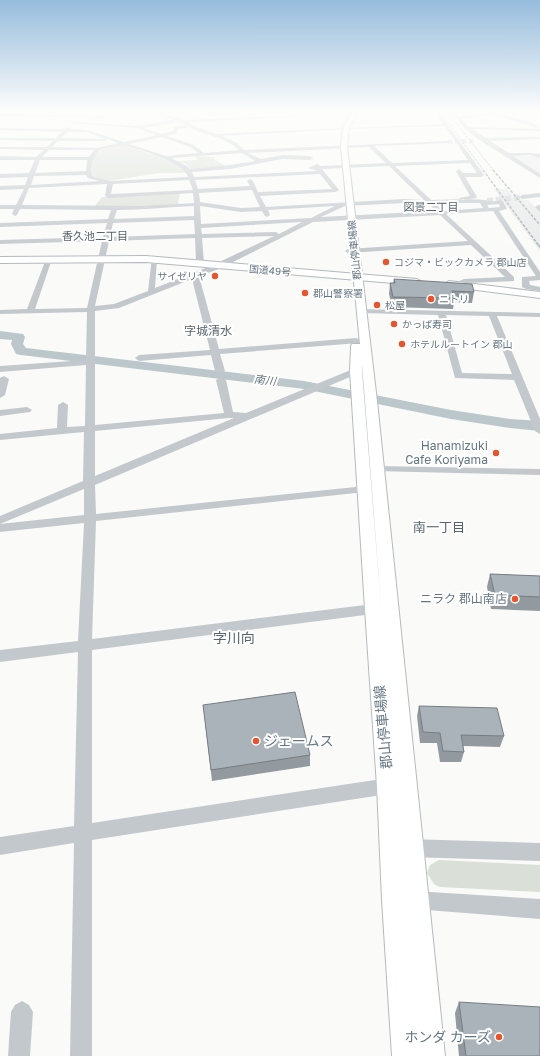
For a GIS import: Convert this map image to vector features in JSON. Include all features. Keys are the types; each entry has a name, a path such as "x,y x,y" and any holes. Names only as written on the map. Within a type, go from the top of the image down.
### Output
{"highway":[{"name":"国道49号","path":"0,260 101,258 154,259 351,279 458,285 540,295"}],"main road":[{"name":"郡山停車場線","path":"343,160 351,251 351,279 361,311 367,371 364,396 365,490 373,609 388,786 394,900 406,1056"},
{"name":"郡山停車場線","path":"354,327 356,341 356,371 364,396 377,469 432,1056"}],"street":[{"path":"37,160 28,187 7,231 197,218"},
{"path":"90,160 88,173 90,177 110,183"},
{"path":"172,160 181,164 189,171 196,191 200,263"},
{"path":"189,171 240,165 264,160"},
{"path":"256,194 279,190 336,190 312,160"},
{"path":"386,160 511,279 464,282 458,285"},
{"path":"516,160 540,176"},
{"path":"0,213 18,210 149,208 167,205 197,204 212,204 241,210 474,197 453,161"},
{"path":"0,188 191,179 320,170 344,166 453,161 472,161 481,175 461,175"},
{"path":"232,162 240,165 247,174 256,194 279,235"},
{"path":"0,176 88,173"},
{"path":"110,183 105,196 253,188"},
{"path":"522,197 540,195"},
{"path":"428,200 468,202 487,200"},
{"path":"91,208 96,201"},
{"path":"198,226 442,213 504,209 501,202 483,203 487,210"},
{"path":"0,312 91,309 116,306 220,265 279,235 347,204"},
{"path":"0,207 18,210"},
{"path":"81,1056 85,645 90,519 91,309 101,258 114,208"},
{"path":"495,210 540,278 525,279 526,287 540,290"},
{"path":"0,225 10,225"},
{"path":"2,241 279,235"},
{"path":"351,251 473,243"},
{"path":"30,311 49,259"},
{"path":"154,259 151,290 154,292"},
{"path":"195,276 215,352 229,415"},
{"path":"361,311 540,315"},
{"path":"440,313 458,376 519,377"},
{"path":"492,314 519,377 540,432"},
{"path":"139,358 356,341"},
{"path":"0,369 91,362"},
{"path":"0,520 356,371 367,371"},
{"path":"0,394 4,379"},
{"path":"62,432 63,405"},
{"path":"0,412 27,410"},
{"path":"0,437 229,415 247,417"},
{"path":"377,469 540,472"},
{"path":"0,528 365,490"},
{"path":"0,656 373,609"},
{"path":"0,846 388,786"},
{"path":"392,846 540,852"},
{"path":"394,900 417,900 540,909"},
{"path":"19,1056 22,1012"}],"shaded area":[{"path":"91,160 168,160 183,167 186,173 159,173 108,181 90,175"},
{"path":"215,160 228,167 191,169 186,164 177,161"},
{"path":"519,160 540,160 540,175"},
{"path":"494,189 507,189 515,199 528,200 540,212 540,251"},
{"path":"180,192 178,204 149,207 94,207 102,197"},
{"path":"439,860 540,865 540,892 440,887 434,884 427,873 430,865"}],"building":[{"path":"394,279 472,284 474,292 452,291 454,298 393,297 390,283 395,283"},
{"path":"490,574 540,576 540,597 495,595"},
{"name":"ジェームス","path":"295,692 310,755 211,770 203,705"},
{"path":"419,706 497,708 504,736 461,735 464,752 443,751 440,733 423,732"},
{"name":"ホンダ カーズ","path":"459,1002 540,1007 540,1056 466,1056"}],"waterway":[{"name":"南川","path":"0,335 19,337 17,344 21,351 304,385 451,415 510,424 540,426"}],"tunnel":[{"path":"487,201 522,197"}],"railway":[{"path":"476,160 484,171"},
{"path":"486,160 494,171"},
{"path":"483,170 539,246"},
{"path":"493,170 540,225"}],"place":[{"name":"コジマ・ビックカメラ 郡山店","path":"386,262"},
{"name":"サイゼリヤ","path":"215,276"},
{"name":"郡山警察署","path":"305,293"},
{"name":"ニトリ","path":"431,299"},
{"name":"松屋","path":"377,305"},
{"name":"かっぱ寿司","path":"394,324"},
{"name":"ホテルルートイン 郡山","path":"402,344"},
{"name":"Hanamizuki Cafe Koriyama","path":"496,453"},
{"name":"ニラク 郡山南店","path":"515,599"},
{"name":"ジェームス","path":"256,741"},
{"name":"ホンダ カーズ","path":"499,1037"}],"district":[{"name":"図景二丁目","path":"431,207"},
{"name":"香久池二丁目","path":"95,236"},
{"name":"字城清水","path":"208,331"},
{"name":"南一丁目","path":"439,527"},
{"name":"字川向","path":"234,638"}]}
